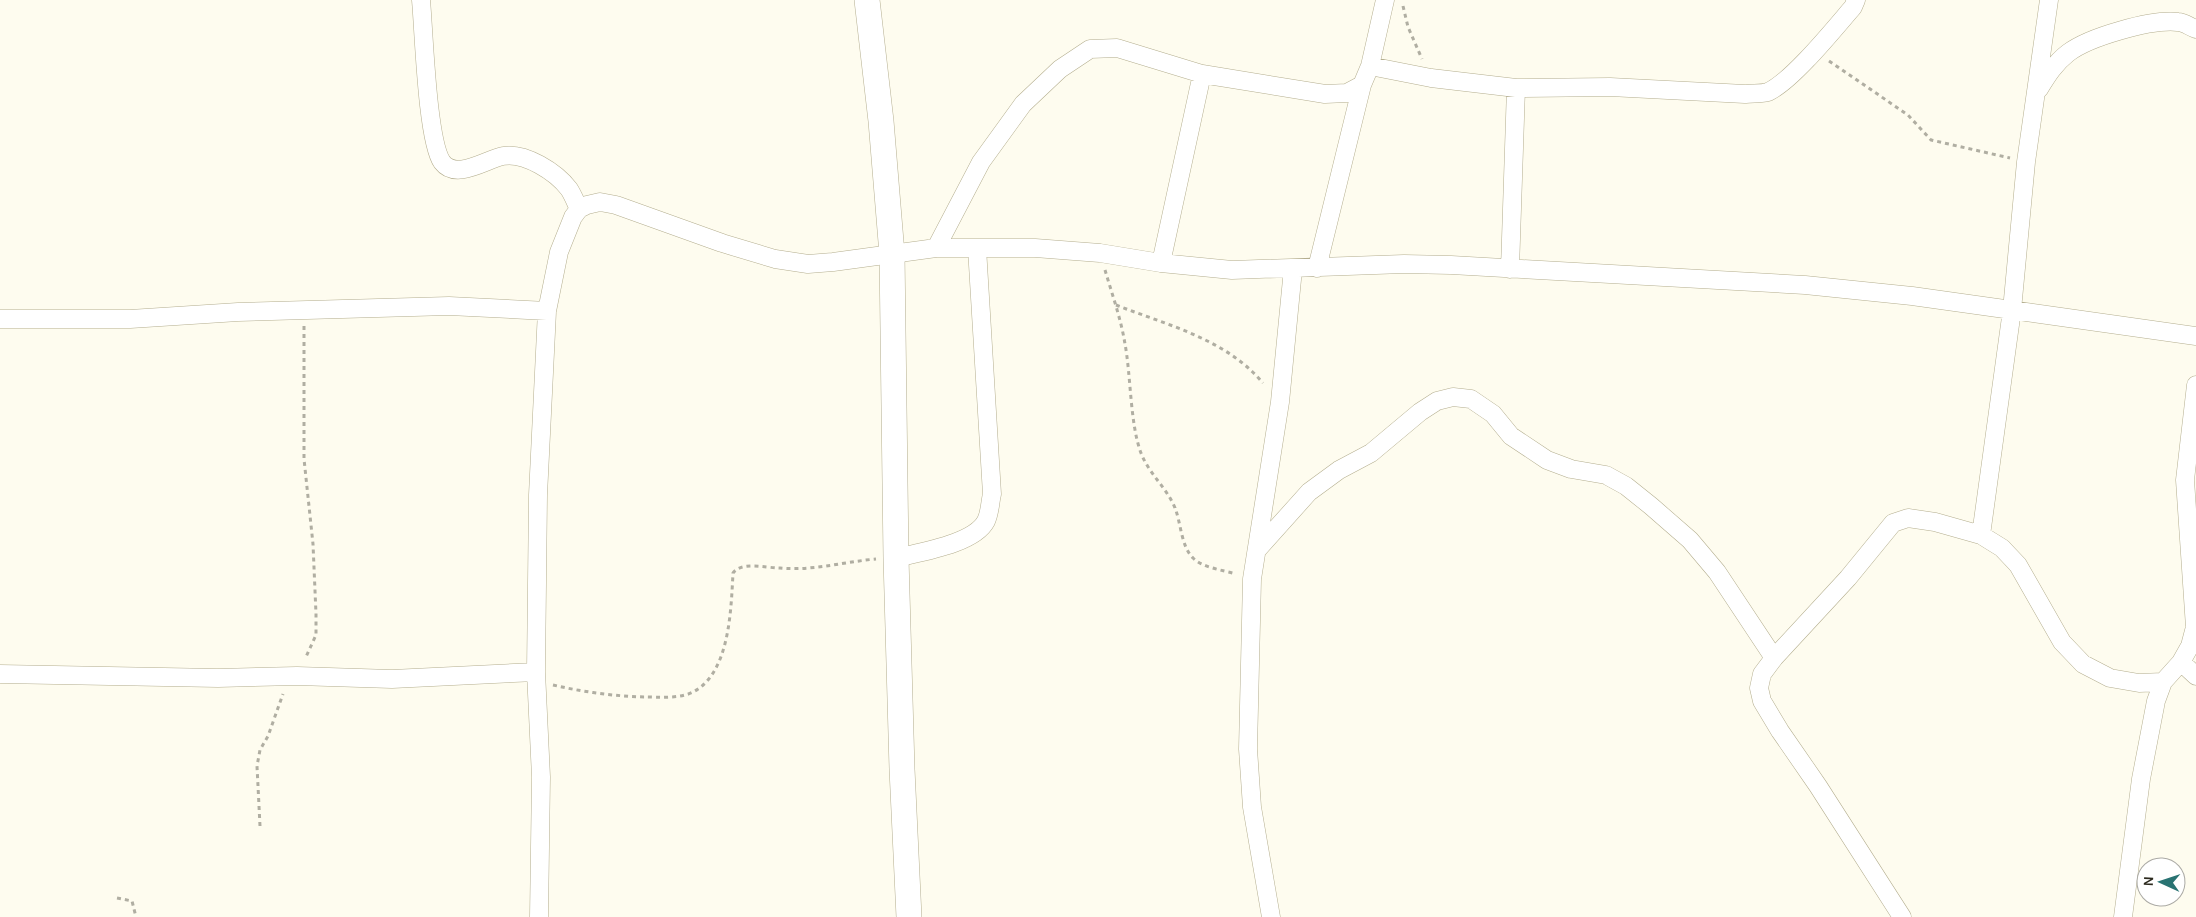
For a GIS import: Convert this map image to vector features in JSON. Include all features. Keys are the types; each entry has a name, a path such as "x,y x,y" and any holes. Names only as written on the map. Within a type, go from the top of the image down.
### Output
{"street":[{"path":"421,0 432,120 436,146 443,163 448,167 468,169 503,156 526,159 557,177 569,189 579,209"},
{"path":"867,0 881,121 892,254 896,558 902,769 909,917"},
{"path":"1317,268 1362,85 1370,66 1385,0"},
{"path":"1370,66 1430,78 1516,88 1610,87 1745,94 1767,92 1785,80 1814,51 1853,8 1856,0"},
{"path":"1981,534 2012,310 2026,162 2049,0"},
{"path":"2037,92 2055,66 2069,52 2127,28 2159,22 2191,22"},
{"path":"936,248 981,162 1023,104 1060,69 1090,49 1117,48 1202,74 1325,94 1347,93 1362,85"},
{"path":"1160,263 1202,74"},
{"path":"1510,269 1516,88"},
{"path":"539,917 541,778 537,677 538,495 547,311 559,252 573,217 579,209 600,202 616,205 722,243 775,259 808,264 936,248 1035,248 1100,253 1160,263 1232,270 1404,264 1510,269 1805,285 1912,296 2196,336"},
{"path":"896,558 942,546 974,534 986,521 992,494 976,248"},
{"path":"1271,917 1252,806 1248,749 1252,579 1280,402 1293,269"},
{"path":"0,318 130,319 304,310 449,306 547,311"},
{"path":"2124,917 2141,779 2152,718 2163,682 2181,662 2190,646 2194,627 2185,480 2196,385"},
{"path":"1258,549 1309,492 1339,470 1371,453 1426,408 1437,401 1453,397 1471,399 1493,414 1511,436 1547,460 1571,469 1606,475 1626,486 1651,506 1690,540 1717,572 1774,658"},
{"path":"1902,917 1762,701 1759,688 1762,674 1774,658 1848,578 1893,523 1908,518 1917,519 1981,534 2002,548 2018,566 2062,642 2083,664 2110,678 2139,683 2163,682"},
{"path":"2181,662 2196,676"},
{"path":"0,674 218,678 298,676 392,679 537,677"}],"path":[{"path":"1401,0 1416,48 1430,78"},
{"path":"1814,51 1908,116 1931,140 2026,162"},
{"path":"1100,253 1125,343 1135,431 1141,453 1151,471 1167,490 1176,509 1188,549 1193,558 1252,579"},
{"path":"1115,305 1177,328 1222,349 1256,374 1280,402"},
{"path":"260,826 257,766 260,750 268,736 283,694 298,676 316,635 313,544 304,459 304,310"},
{"path":"537,677 572,690 628,696 667,698 693,693 706,682 717,664 725,644 730,619 733,573 736,569 742,566 753,566 804,570 867,560 896,558"},
{"path":"117,898 132,901 136,917"}]}
